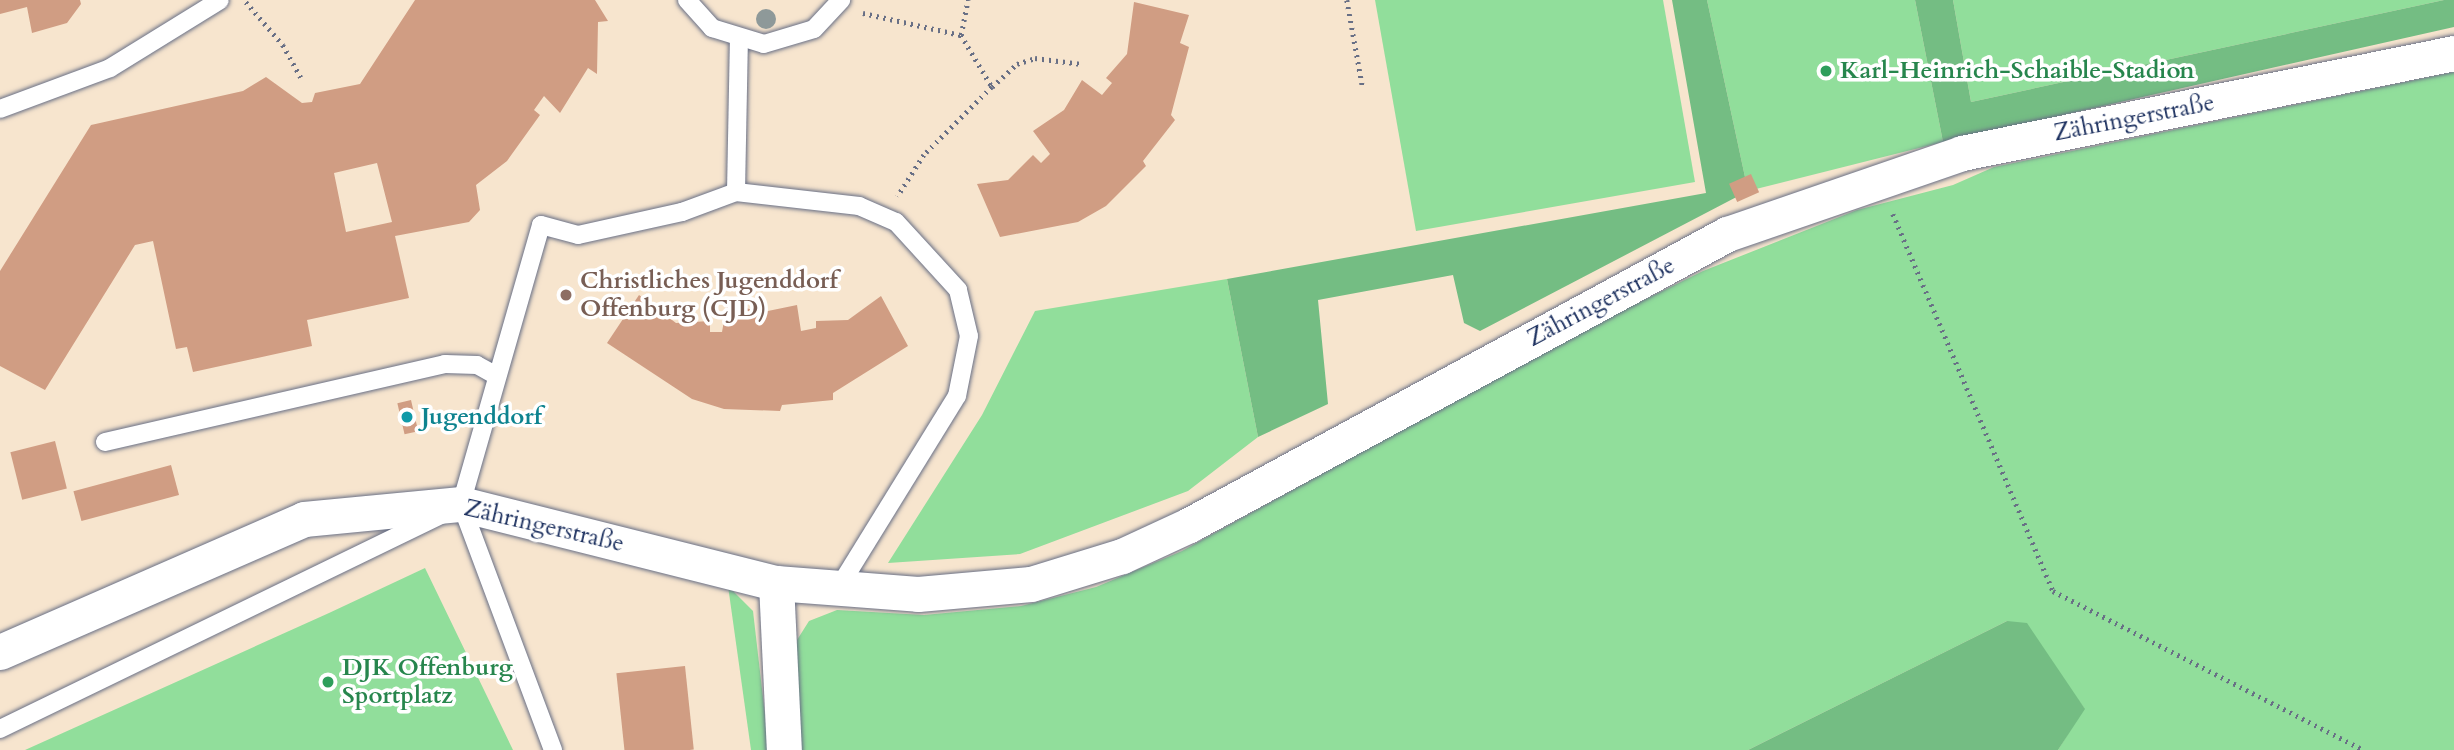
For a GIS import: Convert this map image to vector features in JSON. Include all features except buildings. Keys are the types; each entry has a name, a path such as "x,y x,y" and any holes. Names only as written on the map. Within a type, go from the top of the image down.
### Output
{"street":[{"name":"Zähringerstraße","path":"0,652 304,519 461,504 776,583 837,590 918,594 1031,584 1122,556 1727,234 1962,153 2454,53"},
{"path":"776,583 784,750"}],"lane":[{"path":"0,109 110,68 220,0"},
{"path":"687,0 712,28 739,41 790,41 838,6"},
{"path":"736,192 739,41"},
{"path":"553,750 461,504 541,225 578,235 682,212 736,192 859,206 886,218 958,290 969,337 957,396 837,590"},
{"path":"105,442 445,364 477,365 497,376"},
{"path":"0,730 461,504"}],"path":[{"path":"244,0 284,45 301,78"},
{"path":"968,0 961,35 992,87"},
{"path":"1347,0 1363,89"},
{"path":"838,6 884,14 961,35"},
{"path":"886,218 924,155 1017,64 1035,58 1082,64"},
{"path":"1878,181 2053,591 2364,750"}],"green space":[{"path":"1375,0 1663,0 1695,182 1416,231"},
{"path":"1672,0 1707,0 1748,191 1480,331 1464,323 1453,275 1318,300 1328,404 1258,437 1227,279 1706,193"},
{"name":"Karl-Heinrich-Schaible-Stadion","path":"1707,0 1915,0 1943,142 1748,191"},
{"path":"1915,0 1953,0 1971,102 2444,0 2454,0 2454,27 1943,142"},
{"name":"Karl-Heinrich-Schaible-Stadion","path":"1953,0 2444,0 1971,102"},
{"path":"2454,72 2454,750 2058,750 2084,708 2055,668 2007,621 1748,750 797,750 794,670 797,640 809,621 837,610 924,615 1021,606 1096,587 1182,551 1577,333 1703,271 1857,210 1953,185 1994,167"},
{"path":"1227,279 1258,437 1188,491 1020,554 888,563 982,415 1035,311"},
{"name":"DJK Offenburg Sportplatz","path":"425,568 513,750 25,750 329,613"},
{"path":"728,586 753,611 769,750 751,750"},
{"path":"2007,621 2027,623 2085,709 2058,750 1748,750"}],"place":[{"name":"Karl-Heinrich-Schaible-Stadion","path":"1826,71"},
{"name":"Christliches Jugenddorf Offenburg (CJD)","path":"566,295"},
{"name":"Jugenddorf","path":"407,417"},
{"name":"DJK Offenburg Sportplatz","path":"328,682"}]}
